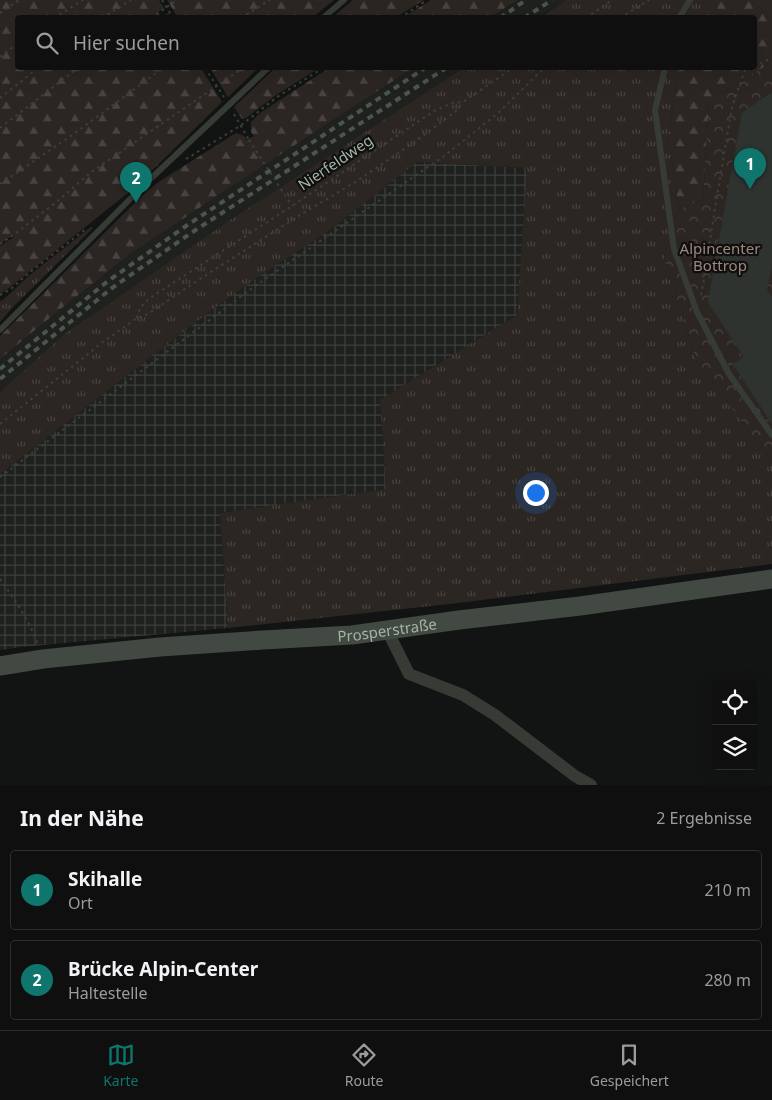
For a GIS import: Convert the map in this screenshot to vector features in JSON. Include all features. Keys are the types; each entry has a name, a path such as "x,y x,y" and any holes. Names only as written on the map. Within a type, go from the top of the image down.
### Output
{"main road":[{"name":"Prosperstraße","path":"0,666 43,659 160,647 352,635 772,579"}],"street":[{"path":"387,630 409,674 463,695 495,715 575,776 592,785"}],"lane":[{"path":"326,15 344,0"},
{"path":"681,15 690,0"},
{"path":"0,330 144,185 266,70"},
{"path":"665,70 655,110 674,249 697,312 729,374 772,435"}],"path":[{"path":"0,12 19,0"},
{"path":"59,15 83,0"},
{"path":"107,15 131,0"},
{"path":"162,0 171,15"},
{"path":"155,15 177,0"},
{"path":"246,15 270,0"},
{"path":"404,15 427,0"},
{"path":"590,15 612,0"},
{"path":"625,15 648,0"},
{"path":"0,57 15,45"},
{"path":"757,65 772,58"},
{"path":"0,98 35,70"},
{"path":"0,128 75,70"},
{"path":"0,184 71,136 160,70"},
{"path":"206,70 225,99"},
{"path":"0,244 59,200 90,173 240,70"},
{"path":"184,160 240,126 277,97 320,70"},
{"name":"Nierfeldweg","path":"232,111 292,206 434,111 463,102 510,70"},
{"path":"0,477 256,286 444,156 497,114 542,70"},
{"path":"697,312 732,107 745,70"},
{"path":"0,424 137,318 148,314 219,266 373,170 443,122 463,102"},
{"path":"137,318 138,312 156,294 292,206"},
{"path":"0,295 91,225"},
{"path":"0,579 35,635 43,659"}],"shaded area":[{"path":"518,0 566,0 542,15 496,15"},
{"path":"410,70 460,70 239,214 0,392 0,359 129,255"},
{"path":"417,162 528,168 517,315 380,400 386,489 220,513 228,628 0,650 0,474 200,319 256,278 330,230"}],"green space":[{"path":"0,0 159,0 164,8 158,12 160,15 15,15 15,70 202,70 222,102 134,188 0,294 0,246 14,237 13,235 0,244"},
{"path":"167,0 334,0 315,15 176,15"},
{"path":"353,0 424,0 399,15 335,15"},
{"path":"431,0 518,0 494,15 407,15"},
{"path":"566,0 704,0 698,15 544,15"},
{"path":"704,0 772,0 772,62 709,101 703,200 679,209 668,136 679,70 757,70 757,15 698,15"},
{"name":"Alpincenter Bottrop","path":"772,62 772,461 697,362 664,257 679,209 703,200 709,101"},
{"path":"211,70 256,70 228,97"},
{"path":"316,70 242,119 234,107 245,105 274,76 272,71"},
{"path":"326,70 410,70 129,255 0,359 0,336 147,191 236,133 244,136 247,140 254,136 251,132 251,122 260,113"},
{"path":"460,70 679,70 668,136 679,209 664,257 697,362 772,461 772,564 458,603 228,628 220,513 386,489 380,400 517,315 527,168 417,162 330,230 256,278 200,319 0,474 0,392 65,334 239,214"},
{"path":"272,71 274,76 245,105 234,107"},
{"path":"91,227 93,228 0,322 0,301"}],"building":[{"path":"772,92 772,265 767,290 772,297 772,424 733,364 744,357 708,302 742,113"}],"railway":[{"path":"504,15 526,0"},
{"path":"529,15 552,0"},
{"path":"0,369 108,281 186,226 422,70"},
{"path":"0,379 112,288 191,233 443,70"}],"place":[{"name":"Skihalle","path":"750,189"},
{"name":"Brücke Alpin-Center","path":"136,203"}]}
